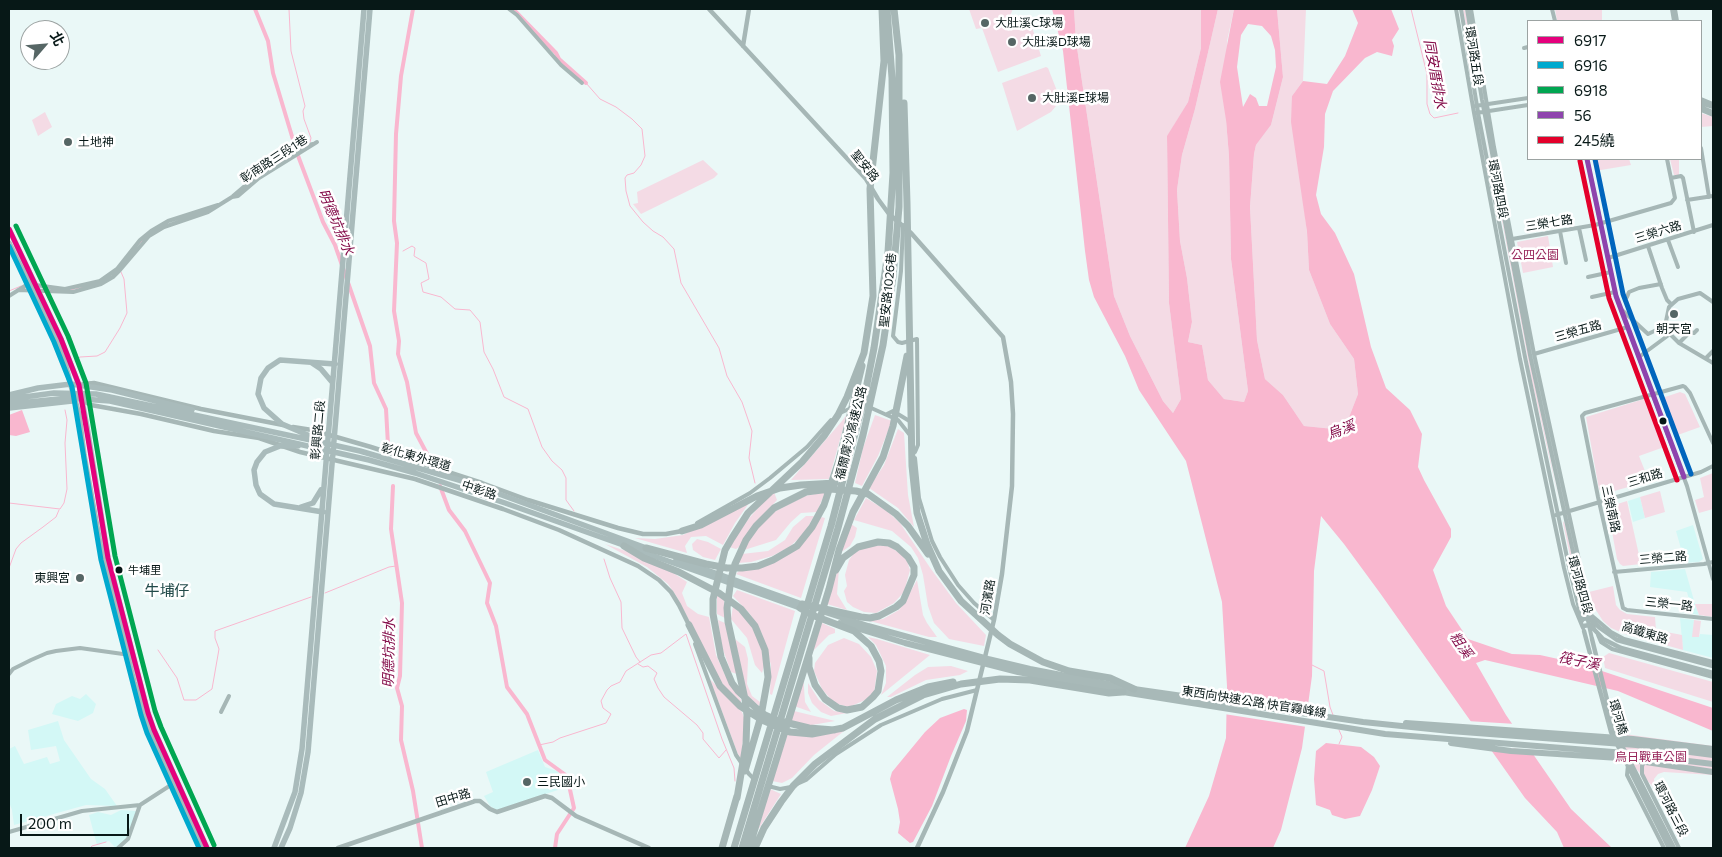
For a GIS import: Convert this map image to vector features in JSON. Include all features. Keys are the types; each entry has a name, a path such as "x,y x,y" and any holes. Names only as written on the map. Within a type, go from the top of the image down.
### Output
{"highway":[{"path":"646,548 727,568 758,566 789,552 806,536 824,505 861,376 873,296 870,188 884,61 882,9"},
{"name":"福爾摩沙高速公路","path":"734,848 831,526 864,399 874,348 888,252 893,173 892,78 886,9"},
{"name":"福爾摩沙高速公路","path":"742,848 838,528 863,435 879,364 893,277 899,207 899,55 894,9"},
{"path":"899,55 906,127 910,441 914,496 918,518 934,562"},
{"path":"749,848 829,589 839,550 853,512 883,457 893,426 904,364 909,351"},
{"path":"834,730 809,728 776,720 765,715 738,691 732,683 721,657 713,614 713,599 725,550 748,513 802,462 824,436 847,397 864,353"},
{"path":"682,531 701,525 757,496 780,488 832,483 843,484 868,494 896,514 908,526 961,601 1010,644 1043,662 1069,671 1110,678 1134,689"},
{"path":"737,798 746,744 747,716 728,622 728,592 735,564 746,540 756,526 774,508 798,495 816,491 847,489 868,494"},
{"path":"801,606 870,618 879,616 896,608 908,591 914,575 914,568 903,551 889,543 868,544 850,552 843,558 829,589"},
{"path":"624,546 644,558 679,572 719,593 741,609 755,626 765,650 768,677 762,716 722,848"},
{"path":"801,606 812,615 854,631 876,653 881,670 878,691 867,704 847,710 830,704 819,692 809,667 814,636"},
{"name":"東西向快速公路 快官霧峰線","path":"801,606 868,629 1018,672 1123,692 1385,734 1713,762"},
{"path":"689,625 720,686 740,706 762,720 790,732 812,734 843,728 896,700 928,687 948,682 1013,679 1109,692 1123,692"},
{"name":"東西向快速公路 快官霧峰線","path":"868,629 1030,669 1134,689 1391,725 1636,745 1713,756"},
{"path":"755,848 764,828 794,786 815,764 841,743 874,719 923,695 974,682"},
{"path":"1391,725 1418,723 1615,737 1713,749"},
{"path":"1438,739 1463,746 1626,759 1713,772"}],"main road":[{"name":"彰興路二段","path":"330,436 332,382 337,365 364,9"},
{"name":"彰興路二段","path":"281,848 290,828 301,793 308,752 328,459 370,9"},
{"path":"9,229 61,339 79,384 108,558 129,651"},
{"path":"9,243 57,341 71,384 101,549 152,738 207,848"},
{"path":"337,365 280,360 268,368 260,378 258,394 264,408 282,424 302,434 346,444 360,451"},
{"path":"310,362 321,369 332,382"},
{"path":"9,395 79,384 112,390 206,414 227,424"},
{"name":"彰化東外環道","path":"9,399 54,393 96,394 321,448 424,476 505,502 615,543 801,606"},
{"name":"彰化東外環道","path":"9,404 54,398 96,399 360,451 469,483 620,537 801,606"},
{"path":"9,408 41,406 75,400 202,424 227,424"},
{"path":"321,448 286,445 276,447 265,452 257,462 254,478 260,494 274,504 324,512"},
{"name":"彰興路二段","path":"274,848 295,792 300,762 324,512 322,488 328,459"},
{"path":"297,508 313,503 322,488"},
{"path":"175,782 202,848"}],"street":[{"path":"509,9 517,15 561,65 582,83"},
{"name":"聖安路","path":"709,9 866,179 889,214 903,225 1004,338"},
{"path":"743,46 749,9"},
{"name":"環河路五段","path":"1456,9 1475,106"},
{"name":"環河路五段","path":"1460,9 1475,106"},
{"name":"環河路五段","path":"1467,9 1485,104"},
{"name":"環河路五段","path":"1471,9 1485,104"},
{"path":"1475,106 1527,98"},
{"path":"1485,104 1486,111"},
{"path":"1476,113 1527,105"},
{"name":"環河路四段","path":"1475,106 1572,601 1586,622"},
{"name":"環河路四段","path":"1486,111 1586,622"},
{"name":"環河路四段","path":"1486,111 1530,355 1566,512 1586,622"},
{"name":"彰南路三段1巷","path":"37,287 73,292 101,284 120,270 149,236 164,227 208,212 232,197 260,173 301,151"},
{"path":"1687,200 1711,197 1702,153"},
{"path":"1587,160 1615,292 1684,477 1711,563 1713,579"},
{"path":"1667,160 1671,178 1681,176 1683,178 1694,232"},
{"name":"三榮七路","path":"1512,239 1601,224 1671,203 1674,201 1671,178"},
{"name":"彰南路三段1巷","path":"37,287 65,289 100,281 117,269 145,235 168,221 218,205"},
{"name":"聖安路1026巷","path":"903,225 901,271 893,336 898,342 902,343 917,339 918,445 915,452"},
{"name":"三榮六路","path":"1608,258 1713,225"},
{"path":"1579,228 1586,260"},
{"path":"1560,231 1566,263"},
{"path":"1668,240 1678,266"},
{"path":"1648,246 1667,300 1671,304"},
{"path":"1588,276 1611,272"},
{"path":"9,296 28,284 37,287"},
{"path":"1628,296 1629,292 1633,290 1661,284"},
{"path":"18,290 31,290 37,287"},
{"path":"1592,297 1615,292"},
{"path":"1713,302 1700,292 1683,297 1671,304 1665,326 1679,343 1713,363"},
{"path":"1621,308 1648,334 1665,326"},
{"name":"三榮五路","path":"1534,354 1628,327"},
{"path":"1679,343 1690,332 1697,330"},
{"path":"1639,357 1670,334"},
{"name":"河濱路","path":"917,848 943,792 966,731 978,690 1002,574 1012,486 1013,414 1011,382 1004,338"},
{"path":"1706,358 1713,351"},
{"name":"中彰路","path":"79,384 94,383 201,409 312,430 371,447 528,500 631,532 653,534 682,531"},
{"path":"1653,394 1680,386 1686,387 1713,443"},
{"name":"三榮南路","path":"1623,608 1614,572 1583,415 1653,394"},
{"name":"中彰路","path":"83,401 91,405 198,426 214,431 259,438 300,452 394,474 437,486 559,530 638,566 658,580 671,592 689,625"},
{"path":"682,531 716,513 770,478 807,446 833,418 843,411 856,406 864,406 898,420 912,438 919,498 932,541 958,585 974,603 994,620"},
{"path":"198,426 201,409"},
{"path":"887,414 893,411 918,426"},
{"path":"214,431 220,412"},
{"name":"三和路","path":"1556,515 1706,471 1713,466"},
{"name":"環河路四段","path":"1556,515 1592,638"},
{"name":"三榮二路","path":"1614,572 1711,563"},
{"name":"三榮一路","path":"1623,608 1713,619"},
{"name":"高鐵東路","path":"1586,622 1594,629 1601,642 1619,652 1713,677"},
{"name":"高鐵東路","path":"1586,622 1624,638 1713,662"},
{"name":"高鐵東路","path":"1586,622 1600,628 1617,640 1713,666"},
{"name":"環河橋","path":"1586,622 1615,737 1649,803"},
{"path":"689,625 736,755 749,774 758,782 771,788 790,787 806,780 836,754 893,720 942,699 978,690"},
{"name":"高鐵東路","path":"1598,635 1621,648 1713,672"},
{"name":"環河橋","path":"1592,638 1615,737"},
{"path":"9,674 13,669 31,660 56,651 80,648 123,654 129,651"},
{"path":"221,712 229,696"},
{"path":"1713,756 1703,758 1658,755 1647,759 1642,766 1644,779 1632,785 1627,775 1627,766 1634,758 1644,753 1666,751 1703,758 1713,762"},
{"path":"1644,753 1643,757 1647,759"},
{"name":"環河路三段","path":"1644,779 1679,848"},
{"path":"9,832 82,811 140,805 175,782"},
{"name":"環河路三段","path":"1632,785 1664,848"},
{"name":"田中路","path":"338,848 475,801 480,801 497,812 545,796 552,798 571,813 649,848"},
{"name":"環河路三段","path":"1649,803 1669,848"},
{"name":"環河路三段","path":"1649,803 1674,848"},
{"path":"118,848 128,839 140,805"}],"shaded area":[{"path":"1640,497 1645,518 1633,522 1628,501"},
{"path":"1693,525 1703,559 1699,562 1685,563 1676,531"},
{"path":"1685,569 1699,615 1693,614 1687,592 1650,587 1651,572"},
{"path":"1680,618 1694,620 1693,637 1699,637 1700,634 1713,635 1713,658 1683,650"},
{"path":"86,694 96,704 93,713 78,721 52,714 56,704 72,696 80,699"},
{"path":"58,721 64,740 91,779 105,789 117,806 86,805 14,825 9,802 9,749 15,746 24,764 47,757 50,764 60,761 56,746 31,750 28,730"},
{"name":"三民國小","path":"538,750 545,767 557,771 564,777 567,787 497,810 490,806 484,796 493,792 486,772"},
{"path":"121,810 136,811 129,836 116,848 109,841 97,845 89,815 98,812 111,815"}],"green space":[{"name":"大肚溪D球場","path":"969,9 1013,9 1009,18 1032,27 1041,56 998,72 982,28 976,29"},
{"path":"1074,9 1204,9 1201,48 1188,102 1167,137 1169,303 1181,399 1173,413 1163,401 1130,336 1114,296 1076,41"},
{"path":"1218,9 1234,9 1227,41 1226,120 1229,156 1231,259 1248,391 1244,402 1224,399 1208,380 1202,345 1188,342 1192,322 1187,278 1180,241 1177,190 1182,155 1195,109"},
{"path":"1277,9 1306,9 1303,81 1292,96 1307,233 1309,270 1330,324 1354,359 1358,394 1344,430 1304,426 1283,395 1265,379 1257,340 1250,207 1256,145 1271,125 1283,77"},
{"path":"1463,9 1465,9 1481,99 1474,69"},
{"path":"1555,9 1602,9 1602,20 1557,20"},
{"name":"大肚溪E球場","path":"1046,67 1059,96 1056,106 1051,112 1017,131 1002,83"},
{"path":"45,112 52,127 38,136 32,120"},
{"path":"1702,113 1713,117 1713,126 1702,127"},
{"path":"1483,119 1534,381 1560,505 1532,381"},
{"path":"703,160 718,174 714,178 641,214 633,204 638,203 637,192"},
{"path":"1592,160 1629,160 1631,165 1595,171"},
{"path":"1670,160 1679,160 1679,175 1674,175"},
{"name":"公四公園","path":"1548,236 1553,267 1523,273 1517,242"},
{"path":"1680,392 1685,394 1700,427 1675,436 1663,399"},
{"path":"1648,399 1651,403 1667,446 1639,456 1649,481 1604,494 1599,489 1586,417"},
{"path":"847,414 829,479 791,480 842,421"},
{"path":"875,415 892,421 878,456 862,486 855,483 863,448"},
{"path":"898,429 904,433 908,495 914,527 898,508 869,488 884,465"},
{"path":"1713,473 1713,509 1699,513 1695,500 1704,497 1700,478"},
{"path":"1660,491 1665,512 1645,518 1640,497"},
{"path":"774,492 777,500 752,527 739,547 736,549 729,547 746,522"},
{"path":"825,492 817,512 801,513 776,540 744,550 750,537 770,514 805,496"},
{"path":"866,498 887,511 900,523 956,603 986,635 984,646 949,639 934,623 928,606 918,558 911,547 892,531 854,520"},
{"path":"752,499 735,523 723,545 706,536 691,537 685,546 687,553 635,538 655,539 683,535"},
{"path":"1627,501 1641,564 1623,566 1617,559 1608,510 1611,506"},
{"path":"806,516 814,516 804,534 788,548 772,556 751,562 738,563 742,554 768,551 785,540 793,527"},
{"path":"821,517 825,518 801,598 736,574 740,570 787,555"},
{"path":"1564,521 1582,600 1572,565"},
{"path":"851,524 857,528 855,537 850,546 840,553"},
{"path":"697,539 721,549 715,560 703,557 693,550 692,544"},
{"path":"605,544 629,552 669,570 687,582 682,593 687,606 698,614 709,617 716,655 725,675 741,700 741,705 725,689 677,597 668,584 647,567"},
{"path":"887,545 901,554 907,561 910,570 904,592 894,603 876,613 864,612 847,602 844,591 847,586 845,575 849,560 854,553 866,546"},
{"path":"839,569 837,594 847,610 827,604"},
{"path":"917,580 923,615 937,637 929,637 870,621 883,619 899,610"},
{"path":"1613,586 1616,605 1620,610 1627,614 1655,617 1656,630 1682,635 1683,650 1625,634 1611,628 1603,621 1594,607 1589,592"},
{"path":"737,590 795,611 772,695 770,694 771,665 762,634 750,614 733,596"},
{"path":"717,595 724,600 725,618 717,614"},
{"path":"1695,604 1713,604 1713,617 1699,615"},
{"path":"733,606 748,620 761,644 764,666 762,673 755,665 747,638 731,619"},
{"path":"718,620 725,623 737,674 731,672 722,647"},
{"path":"1694,620 1701,621 1699,637 1692,637"},
{"path":"822,623 835,629 835,633 829,635 812,652"},
{"path":"868,637 930,655 881,695 886,683 886,666 876,645"},
{"path":"844,638 859,644 871,657 877,671 874,694 849,707 834,703 822,689 814,671 815,663 828,645"},
{"path":"735,639 745,647 748,659 747,684 752,696 760,702 759,706 747,695"},
{"path":"1609,653 1713,682 1713,702 1605,668 1603,657"},
{"path":"951,666 968,671 960,675 926,680 891,697 887,697 928,667"},
{"path":"803,673 805,702 811,712 794,706"},
{"path":"710,679 742,712 745,720 741,759 737,752"},
{"path":"808,683 819,700 834,711 847,713 831,716 821,712 812,703 808,693"},
{"path":"794,711 835,721 806,726 790,722"},
{"path":"844,731 814,755 792,778 782,783 772,781 788,733"},
{"name":"烏日戰車公園","path":"1624,734 1713,746 1713,775 1664,772 1658,774 1654,779 1655,789 1623,755"},
{"path":"770,789 781,794 758,830"}],"water":[{"path":"1052,9 1074,9 1076,41 1114,296 1130,336 1163,401 1173,413 1181,399 1169,303 1167,136 1188,102 1201,48 1201,9 1218,9 1195,109 1182,155 1177,190 1180,241 1187,278 1192,322 1188,342 1202,345 1208,380 1224,399 1244,402 1248,391 1231,259 1229,156 1220,82 1234,9 1277,9 1283,77 1271,125 1256,145 1250,207 1257,340 1265,379 1283,395 1304,426 1344,430 1358,394 1354,359 1330,324 1309,270 1307,232 1291,122 1292,96 1303,81 1327,84 1345,56 1358,23 1352,9 1391,9 1399,29 1392,40 1394,46 1392,56 1377,52 1365,58 1333,91 1325,114 1324,147 1316,195 1321,214 1335,233 1354,274 1371,347 1386,388 1410,410 1422,434 1418,467 1451,529 1451,537 1433,570 1446,606 1468,639 1512,654 1540,655 1581,664 1713,708 1713,731 1618,691 1485,660 1476,663 1506,715 1571,809 1612,848 1564,848 1557,832 1525,798 1380,593 1321,516 1314,571 1312,676 1302,748 1281,830 1273,848 1185,848 1209,796 1226,738 1227,686 1222,602 1186,461 1139,390 1125,356 1094,297 1089,280 1063,51","holes":["1248,24 1262,26 1271,36 1275,50 1276,67 1267,106 1259,106 1256,98 1250,94 1243,107 1237,67 1241,35"]},
{"path":"22,410 30,432 16,436 9,435 9,415"},
{"path":"964,709 967,710 966,721 932,806 913,842 910,843 898,833 900,822 890,779 892,772 925,732 940,718"},
{"path":"1326,743 1361,747 1374,757 1380,766 1360,816 1345,819 1332,815 1330,810 1316,805 1314,779 1316,751"}],"pier":[{"path":"1224,692 1310,706 1307,727 1224,714"},
{"path":"1467,721 1516,724 1535,750 1488,747"}],"waterway":[{"name":"明德坑排水","path":"255,9 268,41 273,73 297,153 323,222 335,245 370,346 374,383 386,409 388,445"},
{"path":"289,9 291,51 305,106 303,111 304,119 311,138 310,142"},
{"path":"413,9 401,76 396,134 394,221 397,243 394,311 399,341 398,354 407,382 416,433 434,467"},
{"path":"513,9 556,53 559,59 586,83"},
{"name":"同安厝排水","path":"1411,9 1427,74 1427,104 1430,114 1434,118 1458,113"},
{"path":"586,83 600,99 616,107 642,129 645,156 641,165 634,173 627,175 625,178 630,206 643,222 663,237 674,249 681,283 719,348 727,376 742,402 752,431 749,458 755,483"},
{"path":"138,245 143,240"},
{"path":"403,251 412,246 415,248 414,256 426,263 429,279 421,283 423,292 441,297 455,309 470,310 480,322 484,352 504,397 528,409 542,447 552,461 562,470 566,478 566,500 574,511"},
{"path":"75,361 80,357 97,356 105,352 120,328 127,313 124,279 121,272"},
{"path":"9,291 21,286"},
{"path":"70,290 88,286"},
{"path":"42,288 48,289"},
{"path":"9,503 60,509 64,503 67,489 65,443 67,420 65,410"},
{"name":"明德坑排水","path":"393,486 391,529 402,603 400,676 397,688 402,706 401,740 413,791 422,848"},
{"path":"440,486 449,510 465,531 490,583 487,603 496,626 507,687 527,714 545,760 567,776 574,808 557,834 555,848"},
{"path":"9,568 16,549 21,543 56,517 59,510"},
{"path":"604,559 621,602 622,628 640,662"},
{"path":"325,593 389,567 396,566"},
{"path":"158,650 177,678 184,700 196,700 212,689 219,649 215,638 215,631 311,597"},
{"path":"539,745 553,742 606,723 611,714 603,708 601,701 607,690 620,682 626,671 651,655 661,653 686,634 722,739 734,768 735,781"},
{"path":"638,664 643,667 648,666 657,673 654,679 664,697 697,725 703,733 703,739 719,758 726,750"},
{"path":"1312,665 1324,671 1333,715"},
{"path":"1339,730 1342,737 1339,744"},
{"path":"90,848 106,842"}],"transit line":[{"name":"56","path":"1587,160 1616,296 1684,477"},
{"path":"1595,160 1623,294 1691,474"},
{"name":"245繞","path":"1580,161 1609,298 1677,480"},
{"name":"6918","path":"16,226 68,336 86,383 115,556 155,711 214,845"},
{"name":"6917","path":"9,229 61,339 79,385 108,558 148,713 207,848"},
{"name":"6916","path":"9,246 54,342 72,387 101,560 141,715 147,733 199,848"}],"place":[{"name":"大肚溪C球場","path":"985,23"},
{"name":"大肚溪D球場","path":"1012,42"},
{"name":"大肚溪E球場","path":"1032,98"},
{"name":"土地神","path":"68,142"},
{"name":"朝天宮","path":"1674,314"},
{"name":"牛埔里","path":"119,570"},
{"name":"東興宮","path":"80,578"},
{"name":"三民國小","path":"527,782"}],"district":[{"name":"牛埔仔","path":"167,591"}],"water label":[{"name":"烏溪","path":"1341,430"},
{"name":"粗溪","path":"1461,645"},
{"name":"筏子溪","path":"1579,661"}]}
